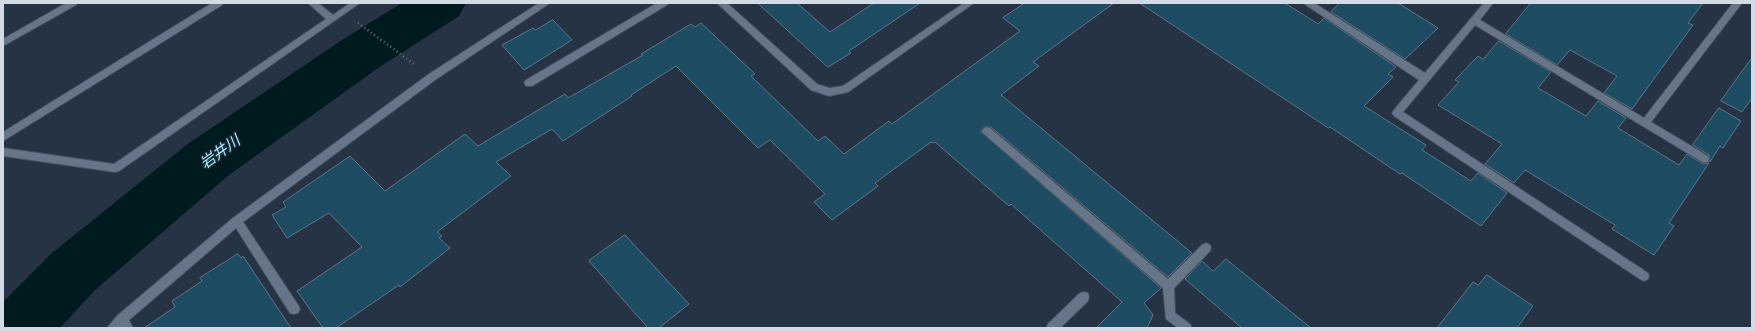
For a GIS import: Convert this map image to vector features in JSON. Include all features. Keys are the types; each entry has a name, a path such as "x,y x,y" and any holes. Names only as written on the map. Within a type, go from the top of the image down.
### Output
{"street":[{"path":"3,43 73,3"},
{"path":"3,137 219,3"},
{"path":"312,3 332,19"},
{"path":"3,152 115,168 356,3"},
{"path":"113,328 124,324 237,221 432,77 546,3"},
{"path":"529,83 664,3"},
{"path":"721,3 814,87 829,92 845,89 970,3"},
{"path":"1307,3 1426,79"},
{"path":"1489,3 1397,113 1644,276"},
{"path":"1645,123 1738,3"},
{"path":"1475,21 1704,159"},
{"path":"987,131 1168,286 1170,315 1186,328"},
{"path":"237,221 294,309"},
{"path":"1168,286 1206,248"},
{"path":"1052,328 1084,297"}],"path":[{"path":"354,21 418,67"}],"building":[{"path":"758,3 797,3 830,32 874,3 920,3 849,51 851,53 828,67"},
{"path":"1025,3 1114,3 1033,62 1039,66 1001,95 1192,253 1168,277 991,127 984,127 981,132 1161,288 1144,303 1153,315 1147,328 1096,328 1122,302 1011,204 1009,206 935,142 931,142 875,183 878,186 832,220 814,202 825,194 770,140 758,148 676,66 563,141 552,129 496,162 511,176 437,232 442,236 439,238 450,248 400,287 399,285 336,328 323,328 297,291 362,247 329,213 287,238 272,215 286,207 283,202 350,156 385,191 465,134 478,146 565,94 568,98 643,55 641,54 691,24 695,27 701,23 755,74 751,76 818,141 825,136 844,154 889,121 892,124 1020,31 1003,18"},
{"path":"1140,3 1285,3 1318,24 1324,18 1396,67 1388,74 1393,77 1364,106 1426,145 1422,150 1471,181 1478,173 1507,193 1481,226"},
{"path":"1340,3 1398,3 1438,28 1405,59 1331,12"},
{"path":"1531,3 1703,3 1688,23 1693,25 1632,109 1604,93 1617,76 1570,50 1557,65 1506,34"},
{"path":"553,20 572,40 524,70 502,45 533,28 535,30"},
{"path":"1499,41 1551,72 1538,88 1586,116 1598,101 1626,118 1618,128 1679,165 1687,154 1703,164 1709,163 1669,223 1674,226 1654,255 1612,229 1615,225 1525,170 1514,183 1485,164 1502,144 1438,105 1459,82 1455,80 1478,56 1483,59"},
{"path":"1752,58 1752,98 1742,112 1721,101"},
{"path":"1719,108 1741,121 1723,148 1720,146 1710,162 1709,155 1693,145"},
{"path":"625,235 689,304 659,328 648,328 589,261"},
{"path":"238,254 241,258 243,256 291,328 144,328 175,307 172,301 202,281 200,278"},
{"path":"1226,259 1311,328 1242,328 1185,279 1202,261 1213,271"},
{"path":"1487,275 1533,306 1517,328 1437,328 1473,282 1478,285"}],"waterway":[{"name":"岩井川","path":"19,328 73,272 209,159 360,54 441,3"}]}
